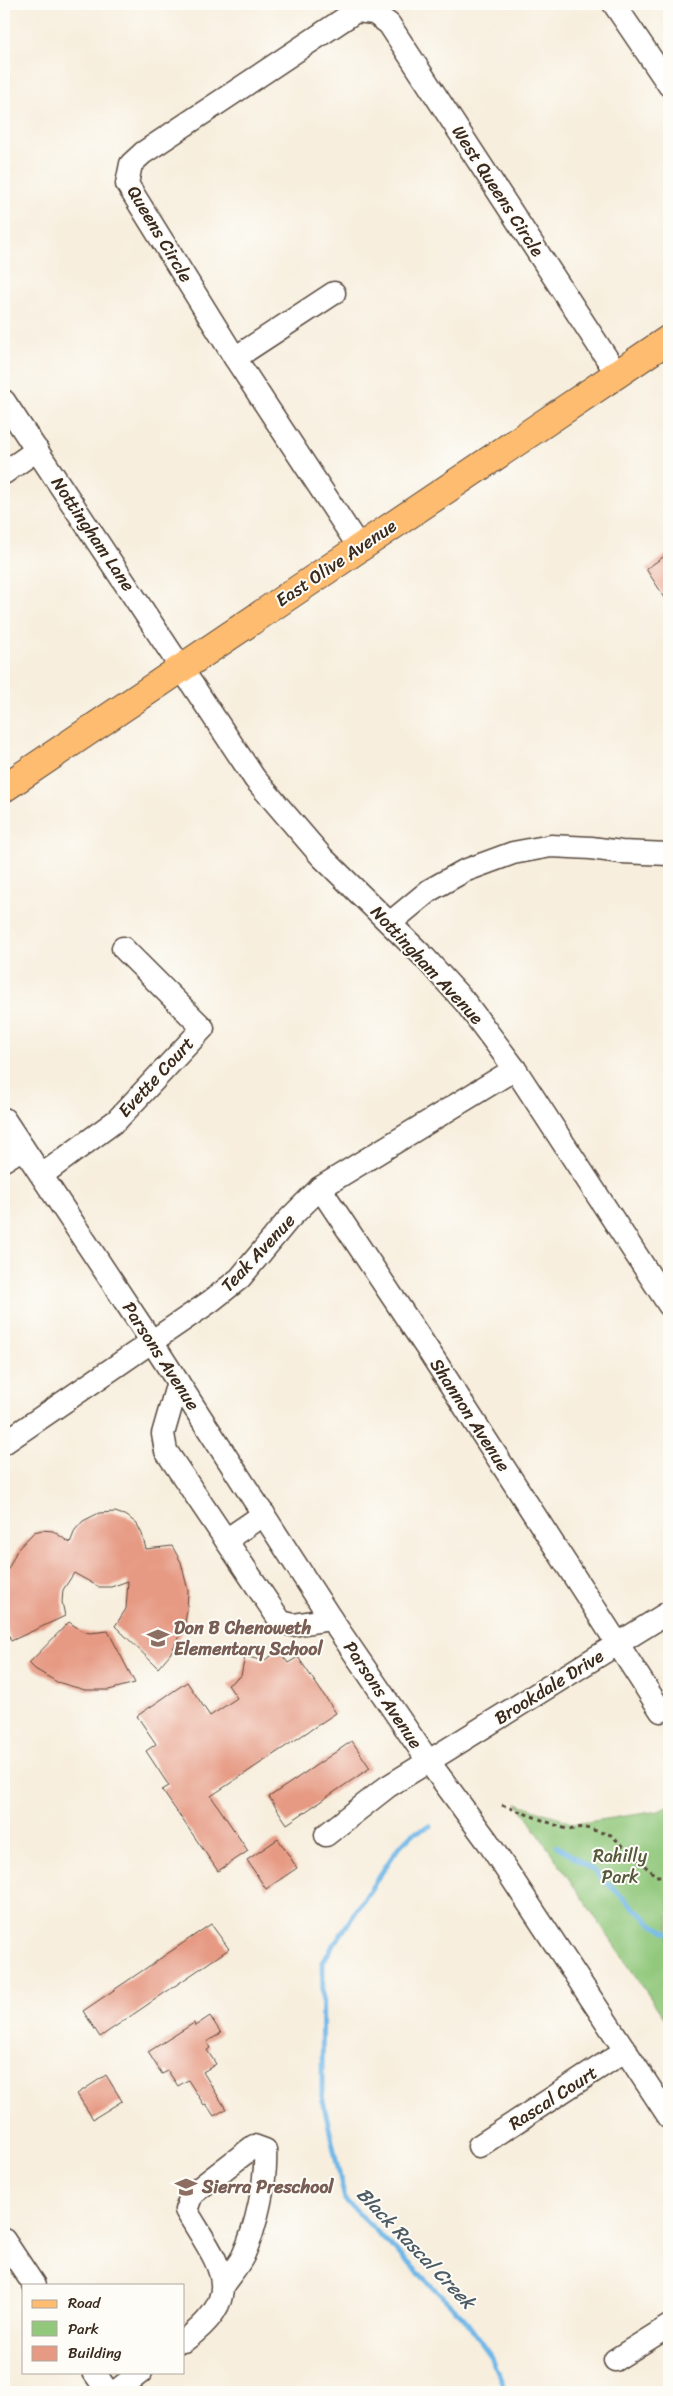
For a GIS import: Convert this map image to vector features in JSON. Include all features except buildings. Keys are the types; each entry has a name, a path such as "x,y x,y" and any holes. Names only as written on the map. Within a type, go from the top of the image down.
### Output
{"main road":[{"name":"East Olive Avenue","path":"4,788 669,339"}],"street":[{"path":"614,4 669,85"},
{"name":"Queens Circle","path":"359,547 235,358 127,184 131,164 143,153 356,11 374,13"},
{"name":"West Queens Circle","path":"374,13 389,24 617,374"},
{"path":"235,358 334,293"},
{"name":"Nottingham Lane","path":"4,401 182,668"},
{"path":"4,473 37,450"},
{"name":"Nottingham Avenue","path":"182,668 255,780 287,819 465,1002 515,1069 669,1305"},
{"path":"390,923 430,890 464,871 513,853 551,846 669,854"},
{"name":"Evette Court","path":"42,1175 117,1120 203,1028 123,948"},
{"name":"Teak Avenue","path":"4,1443 211,1301 240,1278 288,1220 320,1188 515,1069"},
{"name":"Parsons Avenue","path":"4,1119 152,1342 331,1619 429,1762 488,1842 669,2117"},
{"path":"4,1160 23,1148"},
{"name":"Shannon Avenue","path":"320,1188 430,1353 661,1711"},
{"path":"178,1382 162,1434 166,1451 281,1622 293,1625 331,1619"},
{"path":"226,1540 264,1514"},
{"name":"Brookdale Drive","path":"326,1835 387,1787 669,1612"},
{"name":"Rascal Court","path":"479,2146 626,2050"},
{"path":"187,2338 214,2313 222,2293 223,2279 217,2263 186,2210 192,2194 254,2146 265,2150 266,2166 254,2225 242,2257 223,2285"},
{"path":"4,2240 33,2284"},
{"path":"615,2360 669,2326"},
{"path":"95,2374 108,2392"},
{"path":"115,2392 139,2374"}],"path":[{"path":"502,1805 568,1830 582,1827 611,1834 656,1876 669,1876"}],"green space":[{"name":"Rahilly Park","path":"517,1803 574,1824 659,1811 669,1806 669,2025"}],"waterway":[{"name":"Black Rascal Creek","path":"430,1826 412,1834 398,1848 323,1961 322,2096 345,2200 463,2317 491,2356 506,2392"},
{"name":"Black Rascal Creek","path":"557,1846 594,1871 653,1925 669,1933"}],"place":[{"name":"Don B Chenoweth Elementary School","path":"158,1638"},
{"name":"Sierra Preschool","path":"186,2187"}]}
